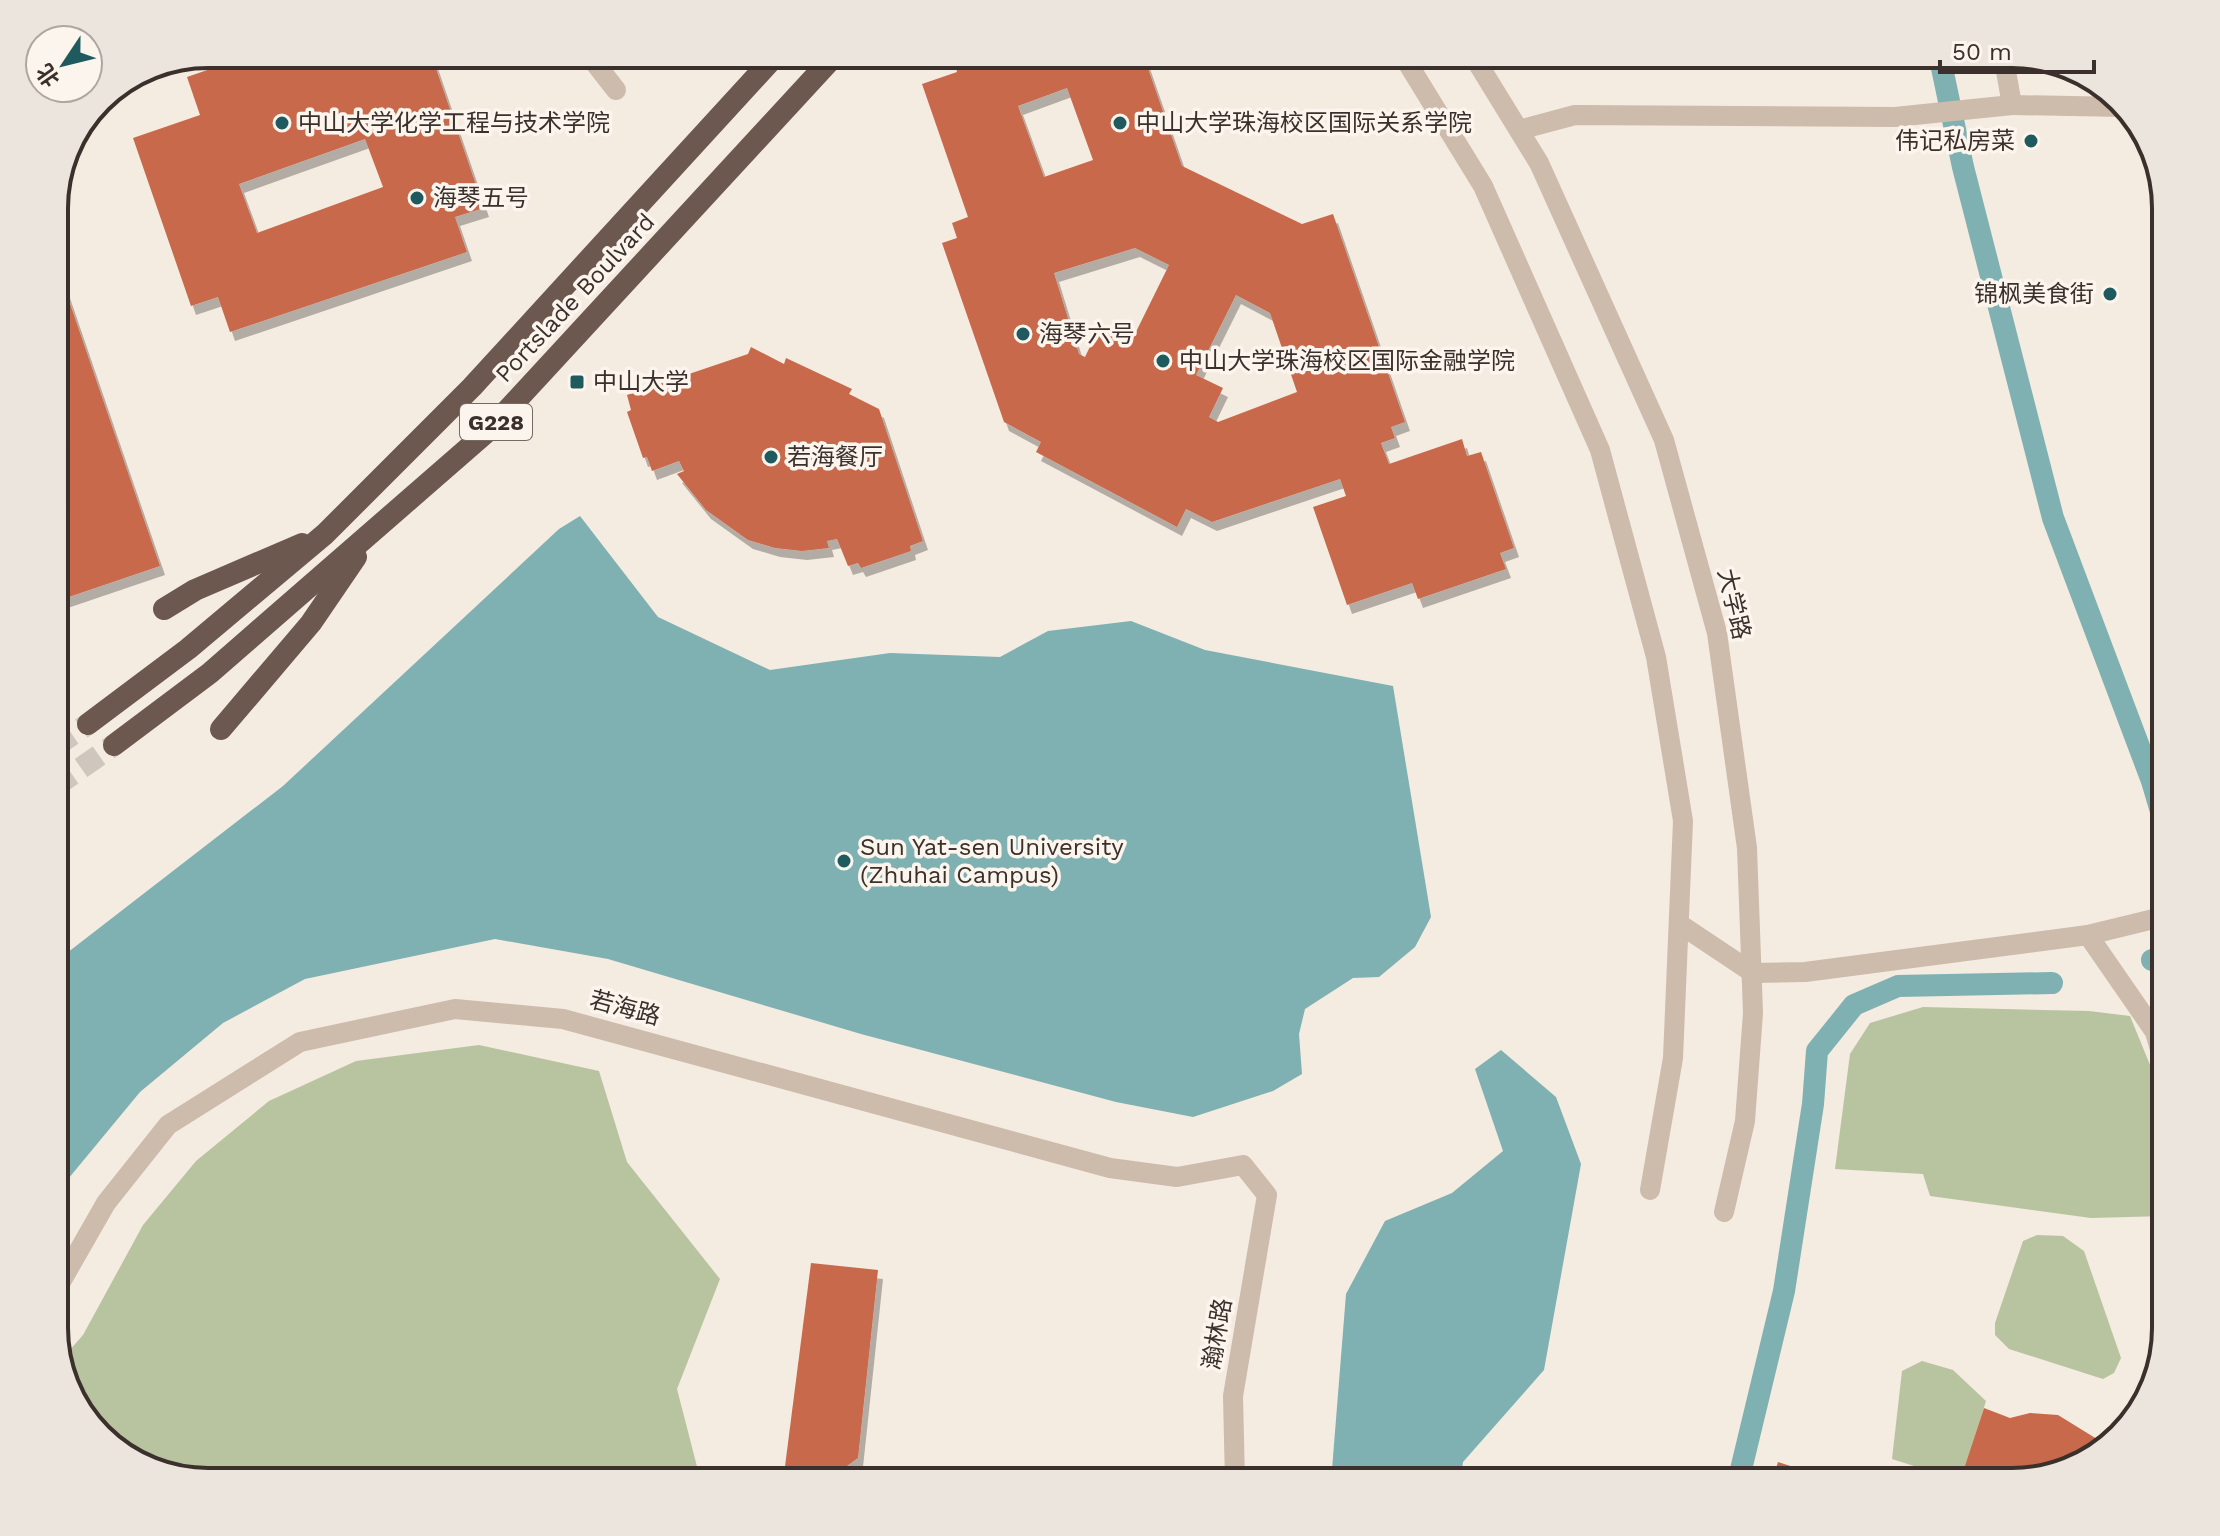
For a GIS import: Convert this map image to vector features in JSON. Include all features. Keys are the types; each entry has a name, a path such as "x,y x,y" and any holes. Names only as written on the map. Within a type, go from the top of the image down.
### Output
{"highway":[{"name":"Portslade Boulvard","path":"88,724 188,649 325,534 472,387 764,68"},
{"name":"Portslade Boulvard","path":"114,745 210,673 489,430 823,68"},
{"path":"221,729 311,623 374,530"},
{"path":"164,609 195,590 325,534"}],"street":[{"path":"599,68 616,90"},
{"path":"1411,68 1483,186 1600,450 1656,657 1683,821 1673,1058 1650,1190"},
{"name":"大学路","path":"1481,68 1539,163 1664,440 1717,633 1747,848 1753,973 1745,1121 1724,1212"},
{"path":"2005,68 2012,105"},
{"path":"1519,130 1575,115 1895,117 2012,105 2108,107"},
{"path":"1681,925 1753,973 1805,972 2088,935 2152,919"},
{"path":"2088,935 2152,1028"},
{"name":"若海路","path":"68,1270 106,1203 168,1125 300,1042 455,1009 563,1019 1110,1168 1177,1177 1243,1165 1267,1195"},
{"name":"瀚林路","path":"1235,1468 1233,1396 1267,1195"}],"green space":[{"path":"1923,1007 2089,1011 2130,1016 2152,1070 2152,1216 2091,1218 1930,1196 1923,1174 1835,1169 1850,1054 1870,1023"},
{"path":"479,1045 599,1071 627,1162 720,1279 677,1389 697,1468 190,1467 146,1454 103,1420 79,1382 70,1349 83,1335 143,1225 196,1161 269,1101 356,1061"},
{"path":"2037,1235 2063,1236 2084,1251 2121,1358 2114,1373 2103,1379 2009,1349 1995,1335 1995,1323 2023,1241"},
{"path":"1922,1361 1953,1370 1986,1401 1965,1468 1920,1468 1892,1459 1902,1371"}],"water":[{"path":"580,516 658,617 770,670 890,653 1000,657 1048,631 1131,621 1205,650 1393,686 1431,917 1415,947 1379,977 1353,978 1305,1009 1299,1034 1302,1074 1273,1091 1193,1117 1116,1102 861,1034 608,959 495,939 305,979 223,1023 140,1092 68,1179 68,952 283,786 559,529"},
{"path":"1501,1050 1556,1097 1581,1164 1544,1370 1463,1462 1462,1468 1332,1468 1346,1294 1385,1221 1452,1193 1503,1151 1475,1069"}],"building":[{"name":"海琴五号","path":"213,68 436,68 484,208 455,217 467,252 230,332 218,297 191,306 133,138 200,115 187,77","holes":["365,139 383,187 257,233 239,184"]},
{"name":"海琴六号","path":"956,68 1148,68 1182,166 1302,224 1333,214 1405,422 1391,427 1395,438 1381,443 1389,464 1462,439 1467,456 1481,452 1514,548 1500,553 1506,569 1418,599 1412,583 1347,605 1313,507 1346,496 1340,479 1212,522 1186,509 1177,527 1036,452 1041,442 1004,422 942,243 957,238 952,223 968,217 922,84 957,72","holes":["1067,88 1093,160 1044,177 1018,106","1135,248 1169,265 1131,342 1100,326 1085,357 1079,354 1054,273","1236,295 1270,313 1297,392 1218,422 1209,417 1223,388 1196,375"]},
{"path":"68,298 160,566 68,597"},
{"name":"若海餐厅","path":"751,347 784,364 786,358 852,389 849,394 879,409 923,541 910,546 911,551 861,568 858,563 848,566 837,539 827,541 829,548 802,551 775,548 748,540 706,510 677,474 684,471 679,461 652,471 647,457 643,458 627,412 631,410 627,395 748,354"},
{"path":"811,1263 878,1270 858,1458 844,1468 785,1468"},
{"path":"1984,1408 2010,1418 2030,1413 2058,1415 2097,1439 2074,1454 2030,1467 1964,1468"},
{"path":"1778,1462 1797,1468 1776,1468"}],"waterway":[{"path":"1942,68 1963,167 2053,518 2152,781"},
{"path":"1741,1468 1784,1291 1813,1104 1817,1051 1854,1005 1898,986 2052,983"}],"tunnel":[{"path":"68,738 88,724"},
{"path":"68,777 114,745"}],"place":[{"name":"中山大学化学工程与技术学院","path":"282,123"},
{"name":"中山大学珠海校区国际关系学院","path":"1120,123"},
{"name":"伟记私房菜","path":"2031,141"},
{"name":"海琴五号","path":"417,198"},
{"name":"锦枫美食街","path":"2110,294"},
{"name":"海琴六号","path":"1023,334"},
{"name":"中山大学珠海校区国际金融学院","path":"1163,361"},
{"name":"中山大学","path":"577,382"},
{"name":"若海餐厅","path":"771,457"},
{"name":"Sun Yat-sen University (Zhuhai Campus)","path":"844,861"}]}
